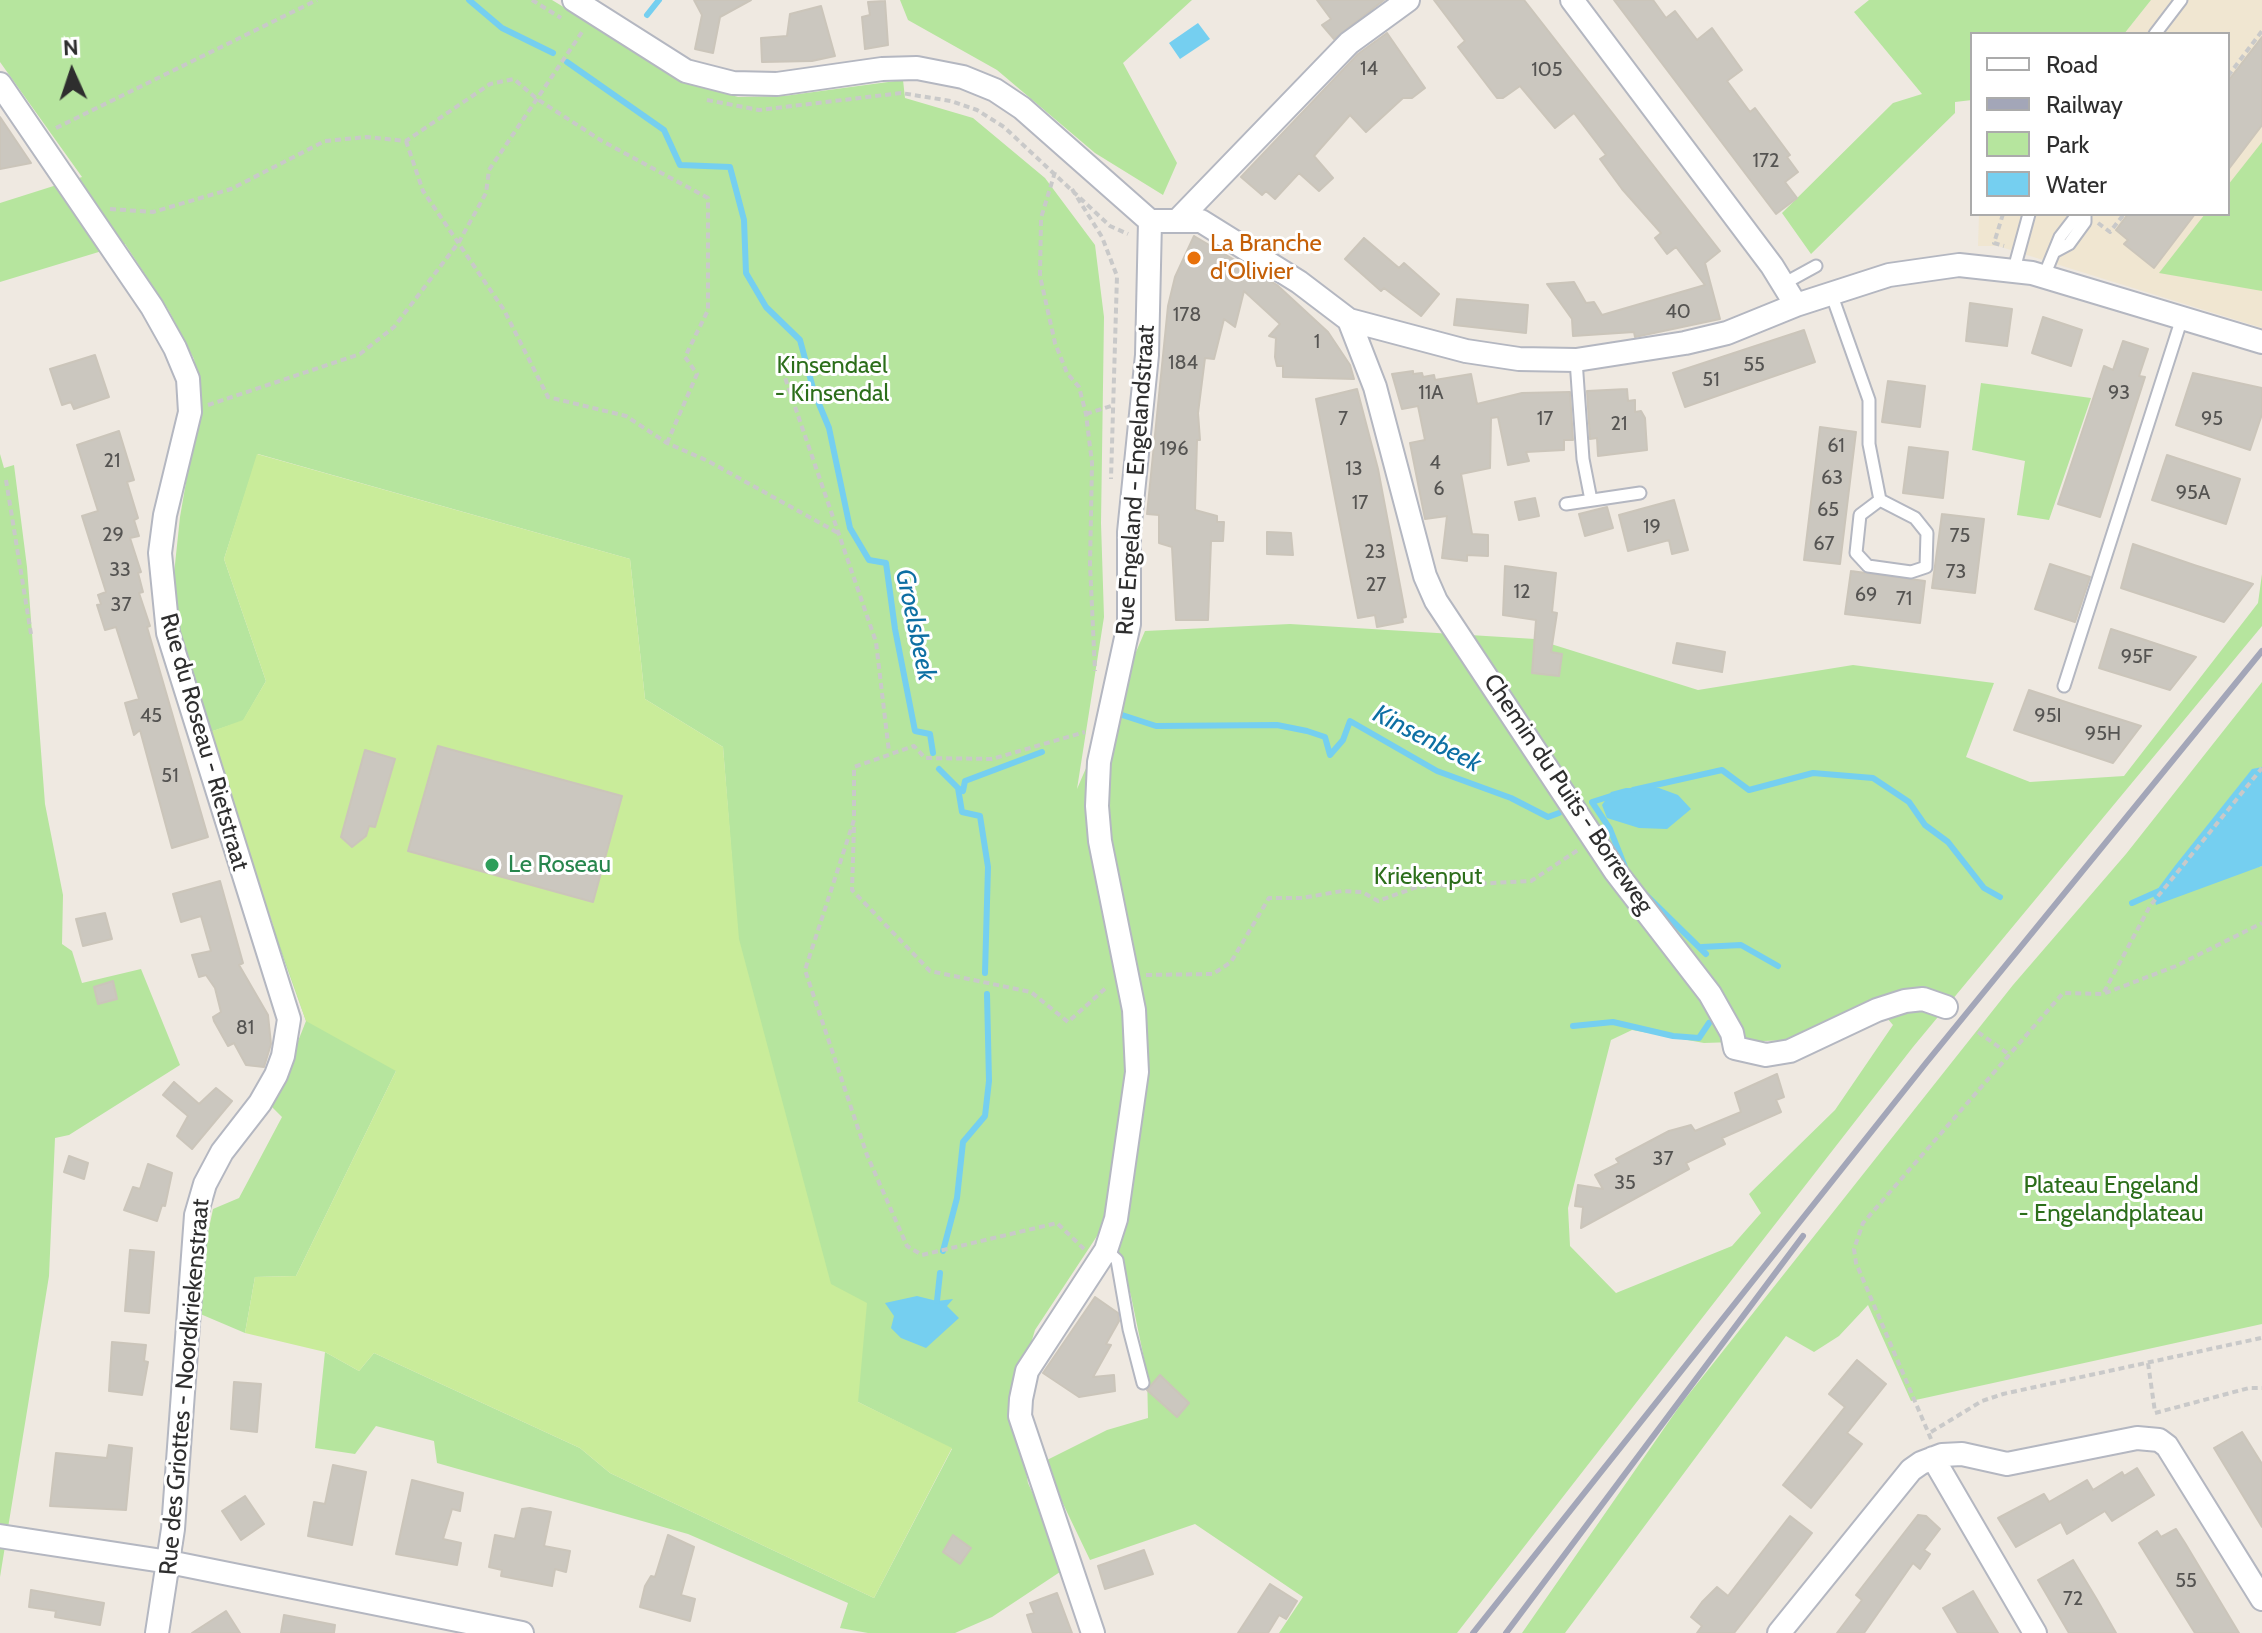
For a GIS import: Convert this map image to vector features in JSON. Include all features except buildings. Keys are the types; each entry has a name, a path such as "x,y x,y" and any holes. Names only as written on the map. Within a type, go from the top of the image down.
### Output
{"street":[{"path":"574,0 686,71 733,83 777,84 882,69 917,68 963,77 995,90 1022,108 1150,229 1178,220 1201,221 1299,282 1349,320 1466,351 1535,360 1576,360 1631,354 1727,333 1831,293 1958,257 2044,276 2262,342"},
{"path":"1178,220 1349,43 1408,0"},
{"path":"1572,0 1785,283 1796,305"},
{"name":"Rue du Roseau - Rietstraat","path":"0,84 175,348 188,379 190,412 165,515 160,553 168,633 289,1019"},
{"name":"Rue Engeland - Engelandstraat","path":"1093,1633 1024,1429 1021,1399 1027,1371 1106,1250 1116,1219 1137,1072 1136,1026 1121,972 1097,806 1099,762 1129,624 1129,532 1147,355 1150,229"},
{"name":"Chemin du Puits - Borreweg","path":"1349,320 1375,387 1425,576 1436,601 1615,871 1710,994 1732,1033 1735,1048 1766,1055 1790,1051 1877,1010 1905,1001 1923,999 1946,1007"},
{"name":"Rue des Griottes - Noordkriekenstraat","path":"157,1633 169,1562 196,1215 205,1184 222,1152 260,1103 276,1075 283,1056 289,1019"},
{"path":"1779,1633 1911,1470 1933,1458 1962,1454 2007,1464 2123,1440 2150,1438 2167,1446 2180,1463 2262,1599"},
{"path":"1933,1458 2035,1633"},
{"path":"0,1536 169,1562 522,1633"}],"lane":[{"path":"2157,32 2181,0"},
{"path":"2014,269 2028,216"},
{"path":"2044,276 2060,237 2076,216"},
{"path":"1785,283 1816,266"},
{"path":"1831,293 1869,400 1869,444 1880,500"},
{"path":"2064,686 2182,318"},
{"path":"1576,360 1583,459 1591,500"},
{"path":"1566,504 1640,493"},
{"path":"1880,500 1915,518 1927,533 1926,567 1911,572 1868,566 1856,553 1860,515 1880,500"},
{"path":"1106,1250 1117,1260 1129,1329 1143,1383"}],"path":[{"path":"36,138 317,0"},
{"path":"2230,73 2262,31"},
{"path":"190,412 360,354 394,327 459,242 486,193 489,170 582,32"},
{"path":"83,208 153,212 231,189 325,141 367,137 406,141 490,84 514,79 537,99 653,170 708,198 708,310 685,357 697,374 667,443"},
{"path":"406,141 423,191 504,310 548,397 626,416 667,443 708,461 840,534"},
{"path":"1055,171 1041,218 1040,276 1055,343 1067,373 1079,387 1086,414 1092,463 1090,565 1096,679"},
{"path":"1112,484 1111,406 1117,276 1102,237 1072,189 1110,226 1132,236 1150,229"},
{"path":"2088,216 2110,232 2122,216"},
{"path":"782,369 876,642 889,752"},
{"path":"1086,414 1111,406"},
{"path":"6,480 31,634"},
{"path":"1083,732 1086,719"},
{"path":"1090,740 1092,732 1083,732 992,759 925,758 914,746 889,752 854,767 852,890 930,971 1031,992 1068,1022 1106,991 1121,972 1184,977 1213,974 1231,962 1269,898 1302,898 1342,891 1362,892 1378,901 1417,887 1531,881 1569,857"},
{"path":"2103,994 2150,906 2262,768"},
{"path":"854,820 805,970 867,1155 907,1246 922,1255 1057,1223 1086,1251 1095,1247 1106,1250"},
{"path":"1933,1458 1931,1432 1856,1263 1857,1234 2007,1053 2063,993 2103,994 2176,966 2262,923"},
{"path":"1978,1032 2007,1053"},
{"path":"1931,1432 1982,1401 2003,1394 2261,1338"},
{"path":"2148,1363 2155,1413 2150,1438"},
{"path":"2155,1413 2262,1388"}],"shaded area":[{"path":"2151,0 2262,0 2262,328 1998,246 1978,246 1979,216 2230,216 2230,32 2126,32"}],"green space":[{"path":"0,0 552,0 686,81 738,97 784,96 903,80 905,98 973,118 1045,178 1095,245 1104,317 1101,523 1104,617 1077,789 1145,631 1290,624 1535,639 1698,690 1853,665 1994,683 1966,757 2030,782 2124,776 2258,603 2262,574 2262,626 1913,1047 1457,1633 1279,1633 1303,1597 1195,1524 1090,1560 1043,1462 1107,1430 1148,1418 1147,1373 1131,1296 1119,1253 1101,1230 1035,1330 1014,1400 1028,1483 1066,1568 992,1617 955,1633 868,1633 840,1628 848,1603 688,1534 437,1463 434,1441 376,1426 355,1454 315,1448 325,1352 359,1371 374,1353 580,1448 610,1473 874,1598 952,1449 858,1402 396,1071 296,1276 255,1277 245,1333 198,1313 205,1247 213,1209 239,1198 282,1117 272,1107 306,1021 272,926 738,939 723,747 645,699 630,559 258,454 224,559 266,681 243,721 207,733 171,602 180,517 200,401 194,359 169,311 125,244 0,282 0,203 82,177 0,62","holes":["1874,1003 1893,1025 1835,1110 1749,1194 1761,1213 1732,1246 1616,1293 1570,1246 1568,1208 1611,1040 1632,1030 1704,1043 1792,1040"]},
{"path":"900,0 1192,0 1123,63 1177,163 1163,195 1095,153 997,70 908,20"},
{"path":"1869,0 2151,0 2126,32 1970,32 1970,100 1955,102 1955,113 1811,254 1782,213 1893,103 1922,94 1854,12"},
{"path":"2262,142 2262,291 2159,273 2203,216 2230,216 2230,182"},
{"path":"1981,383 2091,398 2049,520 2017,515 2025,461 1972,450"},
{"path":"0,454 4,468 14,465 27,567 45,804 63,895 62,944 72,951 82,983 141,969 180,1065 69,1135 55,1138 49,1276 0,1577"},
{"name":"Le Roseau","path":"257,454 630,559 645,699 723,747 739,939 831,1284 867,1303 858,1402 952,1448 874,1598 610,1473 580,1448 374,1353 359,1371 325,1352 245,1333 255,1277 296,1276 396,1071 306,1021 207,733 243,720 266,681 224,559"},
{"name":"Plateau Engeland - Engelandplateau","path":"2262,682 2262,767 2252,770 2153,895 2262,866 2262,1324 1911,1401 1868,1305 1839,1336 1814,1352 1786,1336 1565,1633 1522,1633 1681,1404 2013,985 2126,854"}],"water":[{"path":"1198,23 1210,39 1180,59 1169,43"},
{"path":"2262,767 2262,866 2156,905 2153,895 2174,867 2252,769"},
{"path":"1626,788 1659,788 1678,795 1691,809 1667,829 1639,828 1607,818 1602,805 1611,792"},
{"path":"917,1296 937,1301 953,1299 947,1306 959,1318 926,1348 901,1338 891,1328 894,1316 885,1303"}],"waterway":[{"name":"Groelsbeek","path":"469,0 502,28 553,53"},
{"path":"647,15 659,0"},
{"name":"Groelsbeek","path":"567,62 664,130 680,165 730,167 744,220 746,273 766,307 800,340 814,392 829,428 850,528 869,560 886,563 915,731 930,734 933,753"},
{"name":"Kinsenbeek","path":"1116,713 1156,726 1277,725 1325,737 1330,755 1343,740 1350,721 1437,771 1511,798 1548,817 1559,813"},
{"name":"Kinsenbeek","path":"958,788 963,791 965,781 1042,752"},
{"name":"Groelsbeek","path":"939,769 958,788 962,812 980,816 988,867 985,973"},
{"name":"Kinsenbeek","path":"1633,790 1722,770 1749,790 1813,773 1873,778 1909,802 1925,825 1948,842 1984,888 2000,897"},
{"path":"1614,795 1592,802 1610,829 1627,872"},
{"path":"2132,903 2159,891"},
{"path":"1646,895 1706,954"},
{"path":"1702,947 1741,945 1778,966"},
{"name":"Groelsbeek","path":"943,1251 957,1198 963,1142 985,1116 989,1081 987,994"},
{"path":"1573,1026 1613,1022 1673,1036 1699,1038 1709,1023"},
{"name":"Groelsbeek","path":"937,1301 940,1273"}],"railway":[{"path":"1473,1633 1926,1063 2262,651"},
{"path":"1506,1633 1803,1236"}],"place":[{"name":"La Branche d'Olivier","path":"1194,258"},
{"name":"Le Roseau","path":"492,865"}],"park label":[{"name":"Kinsendael - Kinsendal","path":"832,380"},
{"name":"Kriekenput","path":"1428,877"}]}
